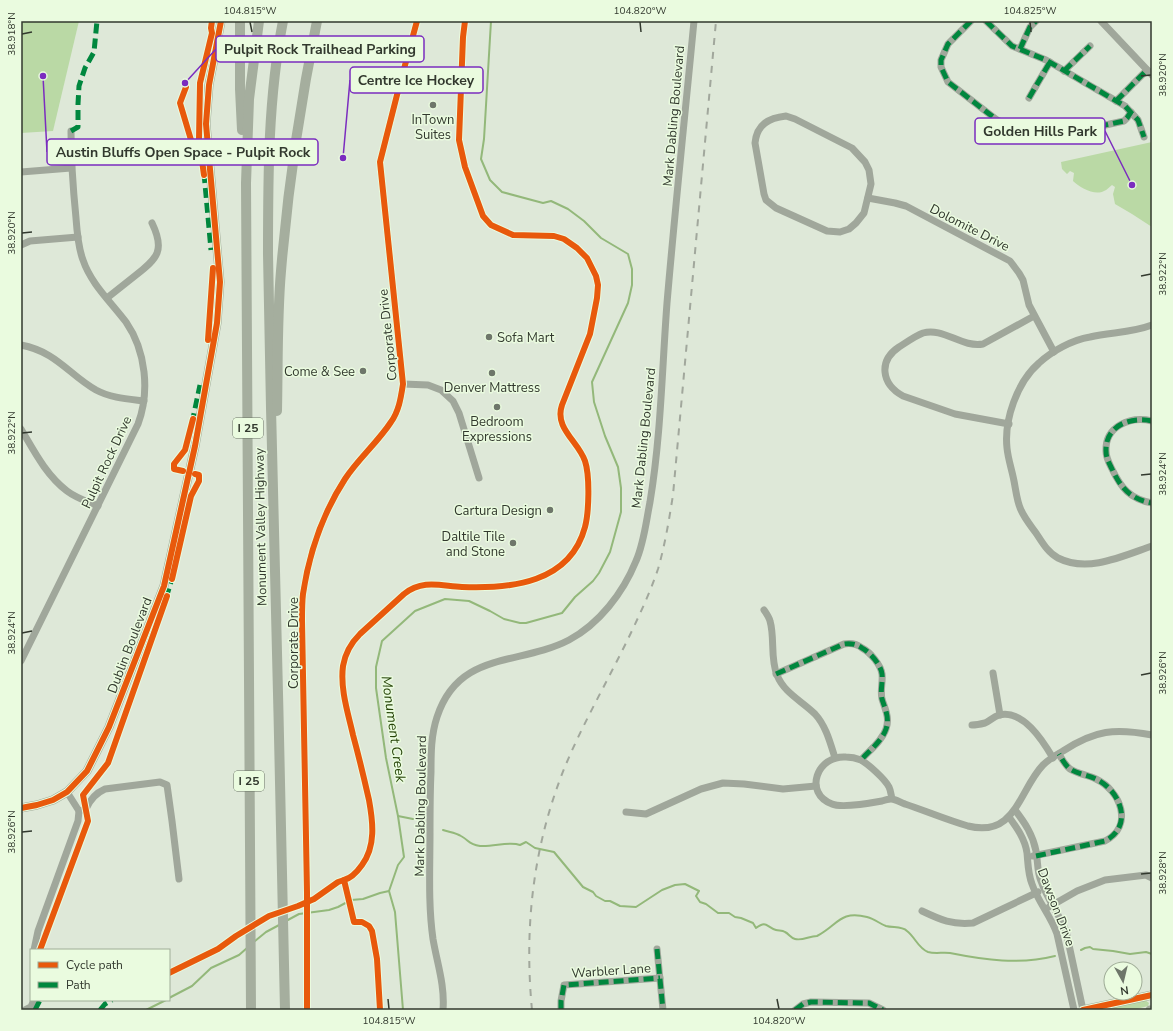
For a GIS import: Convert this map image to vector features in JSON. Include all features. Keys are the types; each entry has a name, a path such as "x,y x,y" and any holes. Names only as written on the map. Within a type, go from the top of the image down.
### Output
{"highway":[{"path":"240,21 240,89 246,206"},
{"name":"Monument Valley Highway","path":"251,1010 249,911 246,206 249,99 260,21"},
{"name":"Monument Valley Highway","path":"283,21 278,44 272,100 268,203 272,454 285,1010"},
{"path":"272,454 277,426 279,304 289,193 295,138 317,21"}],"main road":[{"name":"Dublin Boulevard","path":"21,808 53,800 67,792 87,771 109,727 164,586 195,446 217,323 220,282 206,124 209,85 221,21"},
{"path":"1083,1010 1152,995"}],"street":[{"name":"Corporate Drive","path":"307,1010 307,892 302,621 303,594 311,555 320,529 332,503 345,479 391,422 397,410 403,384 380,162 416,21"},
{"name":"Mark Dabling Boulevard","path":"443,1010 443,983 433,937 430,889 431,757 433,730 442,705 450,692 470,674 484,665 496,661 534,653 555,646 569,640 593,623 606,611 627,581 637,559 645,529 656,458 667,302 694,21"},
{"path":"971,21 948,44 941,60 941,67 948,82 1001,122 1040,132 1059,135 1124,121 1131,112"},
{"path":"986,21 1012,46 1050,62 1125,106 1141,126 1144,137"},
{"path":"1020,49 1030,27 1036,21"},
{"path":"1101,21 1149,73 1116,101"},
{"path":"1064,71 1090,46"},
{"path":"1029,98 1050,62"},
{"path":"786,116 795,119 852,148 859,154 869,170 871,184 868,198 861,218 849,229 840,232 826,231 776,208 766,200 764,194 755,143 756,135 770,119 786,116"},
{"name":"Pulpit Rock Drive","path":"21,660 138,424 144,401 144,378 138,347 126,323 93,280 80,253 71,168 71,131"},
{"path":"21,172 71,168"},
{"name":"Dolomite Drive","path":"868,198 906,206 1010,261 1020,273 1029,305 1054,352"},
{"path":"107,298 154,260 159,243 158,235 152,223"},
{"path":"21,245 30,241 78,237"},
{"path":"1009,424 955,414 903,396 896,392 888,381 885,373 885,365 893,351 918,335 924,333 938,333 968,344 983,344 1034,316"},
{"path":"1152,325 1131,332 1085,338 1054,352 1037,364 1022,383 1013,404 1009,424 1007,448 1020,508 1028,522 1050,552 1058,558 1068,561 1094,563 1114,559 1152,546"},
{"path":"21,345 35,348 54,357 89,385 101,392 124,399 144,401"},
{"path":"403,384 428,385 441,390 453,401 459,414 479,478"},
{"path":"1152,421 1129,420 1120,424 1108,437 1106,453 1118,480 1125,490 1132,496 1152,503"},
{"path":"21,429 42,464 68,492 98,506"},
{"path":"764,610 770,620 776,674 789,693 808,707 821,721 835,758"},
{"path":"776,674 844,644 853,644 865,650 881,670 881,692 887,718 886,730 861,760"},
{"path":"993,673 1000,715"},
{"path":"972,725 986,723 1000,715 1008,715 1022,720 1069,768 1097,780 1106,786 1117,799 1122,811 1122,817 1118,830 1114,835 1105,841 1027,857"},
{"path":"892,798 890,789 886,782 861,760 848,757 835,758 822,766 817,774 816,786 822,799 830,804 845,806 892,798 968,826 980,828 995,825 1009,817 1015,810 1037,772 1044,764 1081,740 1104,732 1129,731 1152,735"},
{"path":"79,811 86,809 92,798 98,792 105,789 160,782 167,785 179,879"},
{"path":"626,812 646,814 701,789 723,783 783,789 816,786"},
{"path":"34,949 38,931 78,821 79,811 67,792"},
{"name":"Dawson Drive","path":"1015,810 1030,831 1040,880 1066,931 1083,1010"},
{"name":"Dawson Drive","path":"1009,817 1025,844 1031,883 1054,926 1060,942 1074,1010"},
{"path":"1045,910 1077,891 1106,880 1146,875 1152,878"},
{"path":"922,911 945,922 964,924 972,923 1044,889"},
{"path":"658,949 663,1010"},
{"name":"Warbler Lane","path":"561,1010 564,985 660,978"},
{"path":"25,1010 31,1007 34,1001"},
{"path":"795,1010 803,1004 811,1002 869,1003 883,1010"}],"green space":[{"path":"21,21 79,21 53,131 21,133"},
{"path":"1152,142 1152,227 1115,204 1113,194 1115,187 1112,185 1106,190 1096,193 1092,192 1073,181 1074,173 1070,171 1067,174 1062,169 1061,162"},
{"path":"1143,1001 1149,1003 1148,1006 1133,1010 1099,1010"}],"waterway":[{"name":"Monument Creek","path":"403,1010 395,912 389,891 398,865 404,857 398,816 386,758 376,688 376,667 382,641 415,611 445,599 469,601 504,619 520,623 526,623 562,613 575,597 593,581 599,573 610,552 621,512 621,488 618,467 605,436 594,402 592,382 628,303 632,285 632,269 628,254 601,238 584,221 568,209 551,201 543,203 502,192 490,180 481,159 484,139 491,21"},
{"path":"398,816 413,819"},
{"path":"443,830 459,835 471,843 480,846 511,844 520,845 526,842 535,848 554,852 583,887 605,901 610,901 620,906 636,907 662,890 675,885 685,884 699,891 696,896 700,902 706,904 718,913 729,913 735,917 753,923 756,928 765,924 773,929 784,931 795,939 817,936 845,917 858,915 870,918 886,926 905,929 922,948 931,953 950,953 976,958 1015,961 1042,959 1055,956"},
{"path":"286,921 299,914 329,910 351,900 363,899 389,891"},
{"path":"255,941 266,932 281,924"},
{"path":"1081,950 1090,947 1093,949 1130,954 1146,952 1152,954"},
{"path":"170,997 192,986 211,968 239,955 247,948"},
{"path":"146,1010 164,1001"}],"railway":[{"path":"532,1010 529,948 530,918 538,858 553,798 571,753 648,596 658,569 667,532 673,495 716,21"}],"marked path":[{"path":"71,131 78,127 79,86 85,68 94,52 97,21"},
{"path":"971,21 948,44 941,60 941,67 948,82 997,120 1005,124 1047,134 1059,135 1124,121 1131,112"},
{"path":"986,21 1012,46 1046,60 1125,106 1138,120 1144,137"},
{"path":"1020,49 1030,27 1036,21"},
{"path":"1064,71 1090,46"},
{"path":"1029,98 1050,62"},
{"path":"1116,101 1147,70"},
{"path":"204,173 211,250"},
{"path":"192,423 200,385"},
{"path":"1152,421 1135,420 1120,425 1114,429 1110,435 1107,442 1106,451 1109,463 1115,476 1127,492 1138,499 1152,503"},
{"path":"166,598 173,575"},
{"path":"776,674 844,644 858,646 872,656 880,667 882,674 881,696 887,714 887,725 882,738 861,760"},
{"path":"1036,856 1105,841 1114,835 1119,827 1121,809 1112,792 1105,784 1096,779 1070,769 1059,754"},
{"path":"657,949 663,1010"},
{"path":"561,1010 564,985 660,978"},
{"path":"35,1010 40,1001"},
{"path":"100,1010 105,1004 110,1001"},
{"path":"795,1010 803,1004 811,1002 869,1003 883,1010"}],"cycle path":[{"path":"204,175 199,139 200,83 212,33 212,21"},
{"path":"21,808 53,800 67,792 87,771 109,727 164,586 195,446 217,323 220,282 206,124 209,85 221,21"},
{"path":"307,1010 307,892 302,621 303,594 313,549 330,506 350,472 391,422 398,409 403,384 380,162 417,21"},
{"path":"380,1010 377,959 372,931 369,926 362,922 354,922 344,880 349,878 360,868 370,850 372,834 372,817 369,800 344,692 342,675 347,653 351,645 360,634 404,594 418,586 432,584 481,587 518,584 536,579 552,571 566,560 577,546 585,527 587,512 587,468 582,454 564,428 560,413 590,334 597,298 598,285 596,276 587,258 577,248 564,239 554,236 513,235 491,225 483,216 465,167 459,140 465,21"},
{"path":"186,87 180,103 194,150 203,161"},
{"path":"208,340 213,268"},
{"path":"183,471 174,469 174,464 185,450 193,419"},
{"path":"172,579 191,496 199,481 199,475 195,474"},
{"path":"40,949 88,821 83,795 108,763 167,596"},
{"path":"170,973 218,949 269,916 314,899 338,882 344,880"},
{"path":"1083,1010 1152,995"}],"place":[{"name":"Austin Bluffs Open Space - Pulpit Rock","path":"43,76"},
{"name":"Pulpit Rock Trailhead Parking","path":"185,83"},
{"name":"InTown Suites","path":"433,105"},
{"name":"Centre Ice Hockey","path":"343,158"},
{"name":"Golden Hills Park","path":"1132,185"},
{"name":"Sofa Mart","path":"489,337"},
{"name":"Come & See","path":"363,371"},
{"name":"Denver Mattress","path":"492,373"},
{"name":"Bedroom Expressions","path":"497,407"},
{"name":"Cartura Design","path":"550,510"},
{"name":"Daltile Tile and Stone","path":"513,543"}]}
